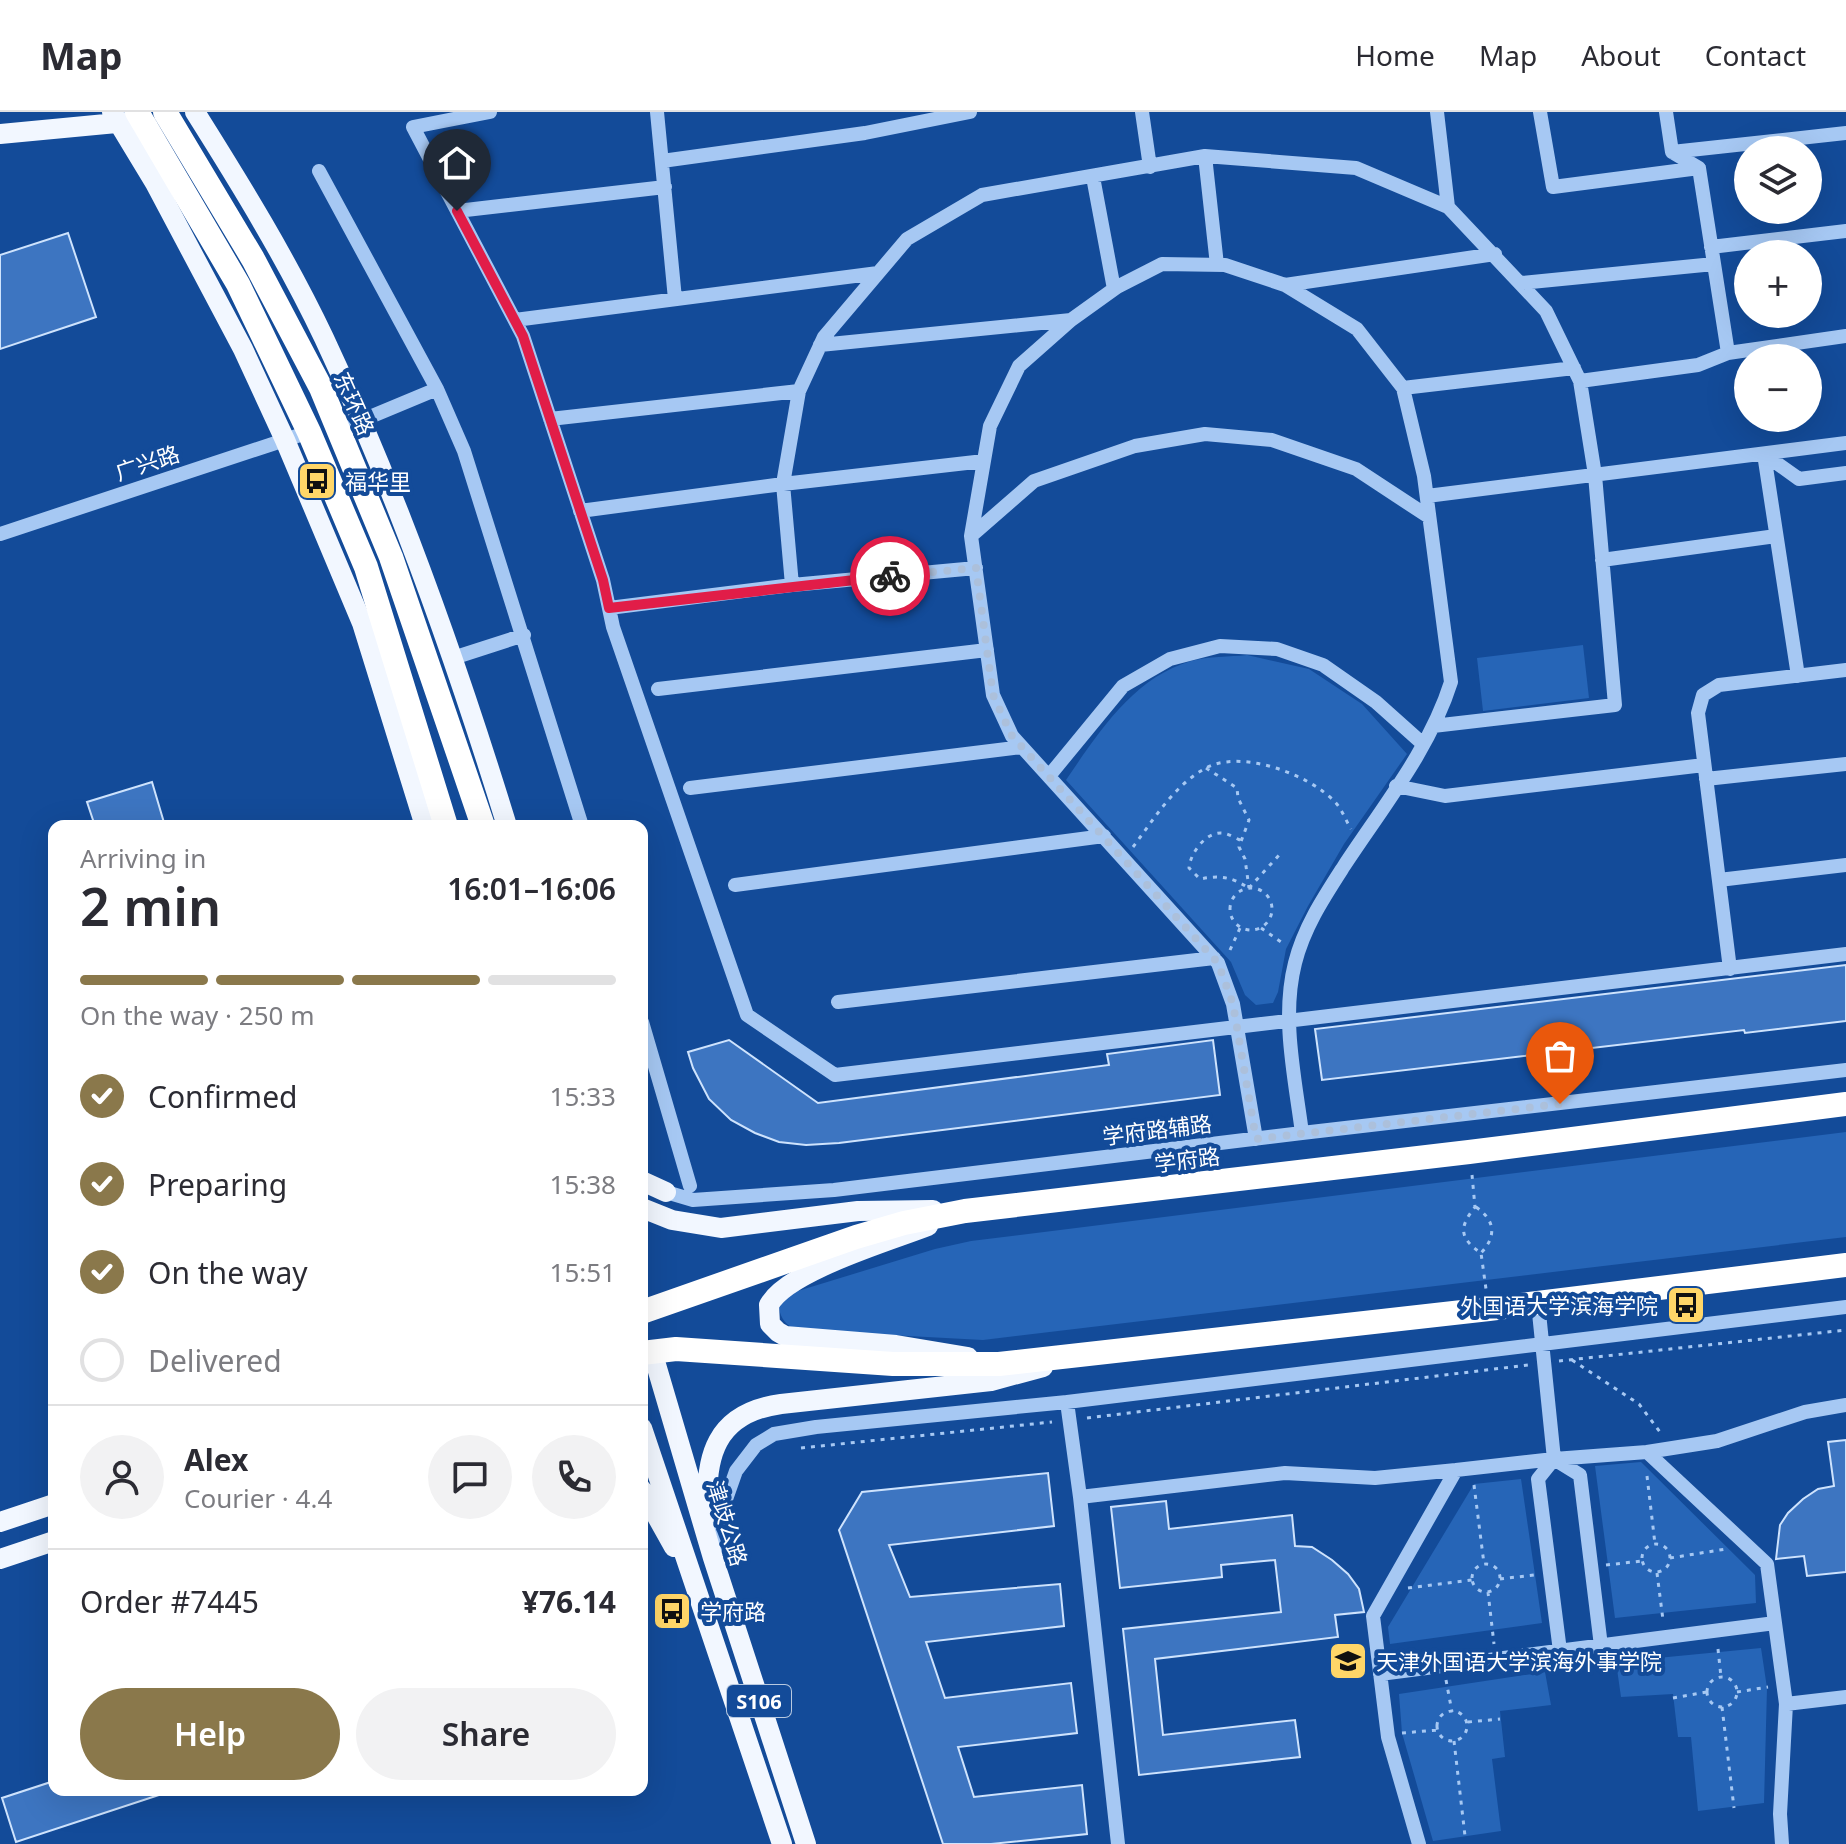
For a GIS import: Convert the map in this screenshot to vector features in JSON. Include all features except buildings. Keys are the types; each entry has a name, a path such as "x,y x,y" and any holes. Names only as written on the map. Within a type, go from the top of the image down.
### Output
{"highway":[{"name":"东环路","path":"153,115 253,259 321,388 349,425 481,820"},
{"path":"153,115 309,432 366,567 444,820"},
{"name":"学府路","path":"648,1310 856,1237 904,1223 965,1211 1846,1104"},
{"path":"648,1352 697,1350 919,1365 999,1364 1846,1265"}],"main road":[{"path":"0,134 153,115 155,183 243,349 285,440 362,623 423,820"},
{"path":"349,425 400,515 453,658 505,820"},
{"path":"648,1184 666,1192"},
{"path":"648,1210 672,1220 721,1228 858,1211 965,1211"},
{"path":"965,1211 810,1271 782,1288 773,1298 768,1315 770,1324 785,1336 896,1345 999,1364"},
{"name":"津歧公路","path":"648,1355 806,1844"},
{"path":"713,1558 707,1496 709,1459 719,1439 739,1419 769,1405 991,1381 1079,1357"},
{"name":"S106","path":"648,1446 782,1844"},
{"path":"648,1501 688,1566"},
{"path":"0,1522 48,1506"},
{"path":"0,1559 48,1543"}],"street":[{"path":"490,112 413,127 523,336 603,580 618,642 747,1015 835,1075 1846,954"},
{"path":"657,112 675,299"},
{"path":"662,161 865,133 970,112"},
{"path":"1142,112 1150,167"},
{"path":"1437,112 1448,207"},
{"path":"1540,112 1553,187 1699,168"},
{"path":"1666,112 1672,152"},
{"path":"1672,152 1846,133"},
{"path":"1672,152 1699,168"},
{"path":"1205,156 1217,265"},
{"path":"792,585 783,484 799,391 824,337 907,239 982,195 1205,156 1356,168 1448,207 1546,311 1577,374 1595,475 1615,705 1433,726"},
{"path":"1699,168 1728,353"},
{"path":"319,171 437,389 464,451 580,820"},
{"path":"1093,177 1114,289"},
{"path":"457,211 665,187"},
{"path":"1711,247 1846,231"},
{"path":"1285,285 1495,254"},
{"path":"1256,1139 1233,1004 1218,963 1012,736 993,695 971,536 990,426 1019,366 1071,320 1114,289 1162,264 1225,265 1285,285 1357,329 1403,388 1427,496 1451,682 1441,713 1423,744 1314,913 1295,964 1289,1021 1302,1133"},
{"path":"1521,283 1714,264"},
{"path":"515,320 878,273"},
{"path":"820,345 1071,320"},
{"path":"1403,388 1698,365 1728,353 1846,336"},
{"path":"349,425 437,389"},
{"path":"550,419 799,391"},
{"name":"广兴路","path":"0,534 309,432"},
{"path":"971,536 1034,481 1135,446 1205,434 1272,440 1356,469 1429,517"},
{"path":"1427,496 1846,443"},
{"path":"1764,454 1799,479 1846,473"},
{"path":"1764,454 1798,676"},
{"path":"580,511 984,461"},
{"path":"1602,560 1776,536"},
{"path":"609,608 792,585 976,568"},
{"path":"453,658 524,635"},
{"path":"1049,776 1123,686 1170,659 1220,646 1277,649 1323,665 1376,702 1423,744"},
{"path":"658,689 987,650"},
{"path":"1730,969 1698,713 1703,695 1719,685 1846,670"},
{"path":"690,788 1022,747"},
{"path":"1396,786 1445,796 1705,772 1846,764"},
{"path":"735,885 1104,836"},
{"path":"1719,880 1846,865"},
{"path":"838,1002 1214,958"},
{"path":"648,1042 690,1186"},
{"name":"学府路辅路","path":"666,1192 693,1200 767,1197 1846,1070"},
{"path":"1538,1303 1554,1459 1538,1479 1560,1651"},
{"path":"713,1558 724,1505 736,1471 756,1445 774,1434 796,1429 1067,1402 1846,1307"},
{"path":"1067,1402 1118,1844"},
{"path":"1080,1497 1285,1473 1375,1478 1647,1452 1717,1441 1805,1412 1846,1405"},
{"path":"1647,1452 1767,1564 1786,1704 1780,1814 1782,1844"},
{"path":"1554,1459 1580,1475 1601,1646"},
{"path":"1419,1844 1388,1734 1373,1616 1456,1470"},
{"path":"1380,1674 1775,1623"},
{"path":"1786,1704 1846,1697"}],"path":[{"path":"1124,858 1175,792 1206,768 1239,760 1266,765 1306,782 1336,803 1359,843"},
{"path":"1206,768 1237,788 1249,820 1239,847 1245,859 1249,888"},
{"path":"1241,840 1222,833 1208,837 1190,858 1189,868 1200,879 1231,877 1249,888 1263,891 1271,903 1271,918 1261,928 1240,928 1231,918 1230,905 1236,893 1249,888 1281,853"},
{"path":"1214,958 1229,952 1240,928"},
{"path":"1261,928 1300,951"},
{"path":"1472,1175 1475,1207 1463,1227 1468,1243 1481,1253 1486,1289"},
{"path":"1475,1207 1485,1213 1492,1226 1491,1240 1481,1253"},
{"path":"798,1448 1069,1420 1544,1362 1846,1330"},
{"path":"1572,1360 1639,1404 1672,1448"},
{"path":"1647,1452 1645,1465 1655,1544"},
{"path":"1472,1468 1484,1564"},
{"path":"1655,1544 1667,1549 1670,1558 1668,1566 1657,1573 1647,1570 1642,1561 1646,1547 1655,1544"},
{"path":"1670,1558 1748,1546"},
{"path":"1591,1567 1642,1561"},
{"path":"1484,1564 1497,1570 1500,1579 1496,1588 1488,1592 1475,1588 1472,1580 1473,1571 1484,1564"},
{"path":"1500,1579 1550,1573"},
{"path":"1657,1573 1665,1637"},
{"path":"1387,1591 1472,1580"},
{"path":"1488,1592 1496,1660"},
{"path":"1715,1631 1721,1677"},
{"path":"1444,1666 1452,1712"},
{"path":"1721,1677 1731,1680 1737,1692 1732,1703 1722,1707 1710,1701 1707,1692 1709,1683 1721,1677"},
{"path":"1737,1692 1783,1685"},
{"path":"1673,1698 1707,1692"},
{"path":"1722,1707 1734,1808"},
{"path":"1452,1712 1461,1714 1467,1722 1464,1736 1454,1741 1443,1737 1438,1730 1442,1715 1452,1712"},
{"path":"1467,1722 1500,1719"},
{"path":"1388,1734 1438,1730"},
{"path":"1454,1741 1465,1836"}],"shaded area":[{"path":"1583,645 1589,698 1483,711 1477,658"},
{"path":"1247,655 1309,669 1362,704 1407,754 1344,844 1308,906 1286,949 1273,1003 1256,1005 1245,995 1231,962 1066,780 1119,709 1152,680 1191,661"},
{"path":"1846,1132 1846,1237 983,1340 796,1330 784,1321 779,1308 788,1294 971,1241"},
{"path":"1641,1462 1755,1575 1756,1603 1615,1618 1595,1466"},
{"path":"1521,1479 1542,1623 1390,1644 1388,1627 1474,1484"},
{"path":"1761,1648 1767,1688 1764,1803 1698,1811 1691,1737 1678,1737 1673,1694 1621,1697 1616,1662"},
{"path":"1545,1672 1551,1705 1500,1711 1505,1757 1492,1759 1501,1831 1433,1841 1402,1733 1399,1694"}],"way so far":[{"path":"890,576 976,568 993,695 1012,736 1218,963 1233,1004 1256,1139 1560,1104"}],"place":[{"name":"福华里","path":"317,481"},
{"name":"外国语大学滨海学院","path":"1686,1305"},
{"name":"学府路","path":"672,1611"},
{"name":"天津外国语大学滨海外事学院","path":"1348,1661"}],"route":[{"path":"457,211 523,336 603,580 609,608 890,576"}]}
